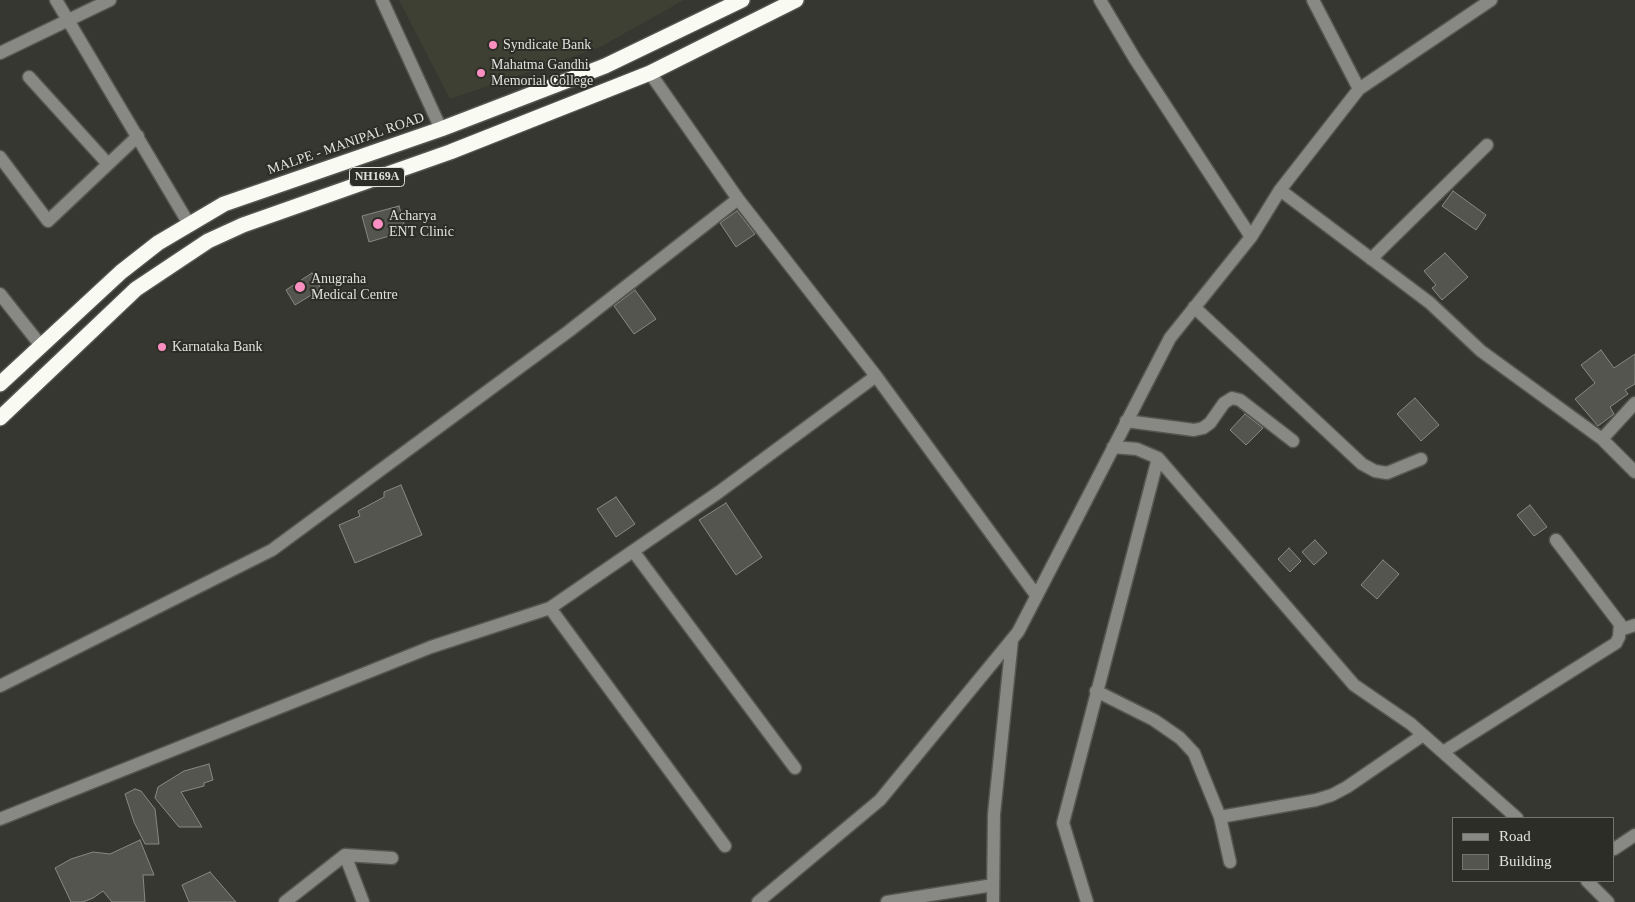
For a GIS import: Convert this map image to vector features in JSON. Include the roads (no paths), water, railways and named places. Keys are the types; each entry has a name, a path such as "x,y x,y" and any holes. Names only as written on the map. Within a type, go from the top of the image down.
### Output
{"highway":[{"name":"MALPE - MANIPAL ROAD","path":"0,384 121,272 158,243 224,204 441,129 605,66 742,0"},
{"name":"NH169A","path":"0,418 136,289 208,242 252,222 450,152 650,74 796,0"},
{"path":"0,390 14,406"}],"street":[{"path":"56,0 66,21 138,136 189,224"},
{"path":"0,53 110,0"},
{"path":"382,0 441,129"},
{"path":"1100,0 1135,60 1251,237"},
{"path":"1313,0 1359,89"},
{"path":"758,902 880,800 1018,632 1170,338 1251,237 1280,190 1359,89 1491,0"},
{"path":"650,74 738,199 876,376 1036,595"},
{"path":"29,77 108,164"},
{"path":"0,157 48,222 138,136"},
{"path":"1371,259 1487,145"},
{"path":"1280,190 1430,303 1481,351 1602,439 1635,472"},
{"path":"0,686 272,550 569,332 738,199"},
{"path":"0,294 42,347"},
{"path":"1194,307 1362,464 1375,471 1387,473 1421,459"},
{"path":"0,819 431,647 550,608 719,492 876,376"},
{"path":"1126,421 1194,430 1203,428 1210,423 1224,403 1232,398 1240,400 1292,441"},
{"path":"1602,439 1635,403"},
{"path":"1113,448 1137,449 1158,458 1354,684 1423,735 1516,817"},
{"path":"1087,902 1063,823 1158,458"},
{"path":"1443,752 1616,642 1620,624 1556,540"},
{"path":"633,551 795,768"},
{"path":"550,608 725,846"},
{"path":"1620,630 1635,625"},
{"path":"993,902 994,814 1012,640"},
{"path":"1096,691 1154,720 1180,738 1194,753 1220,817 1230,862"},
{"path":"1220,817 1316,800 1332,795 1423,735"},
{"path":"1615,848 1635,836"},
{"path":"345,855 363,902"},
{"path":"285,902 345,855 392,858"},
{"path":"1587,882 1608,902"},
{"path":"887,902 993,885"},
{"path":"771,891 779,902"}],"place":[{"name":"Syndicate Bank","path":"493,45"},
{"name":"Mahatma Gandhi Memorial College","path":"481,73"},
{"name":"Acharya ENT Clinic","path":"378,224"},
{"name":"Anugraha Medical Centre","path":"300,287"},
{"name":"Karnataka Bank","path":"162,347"}]}
